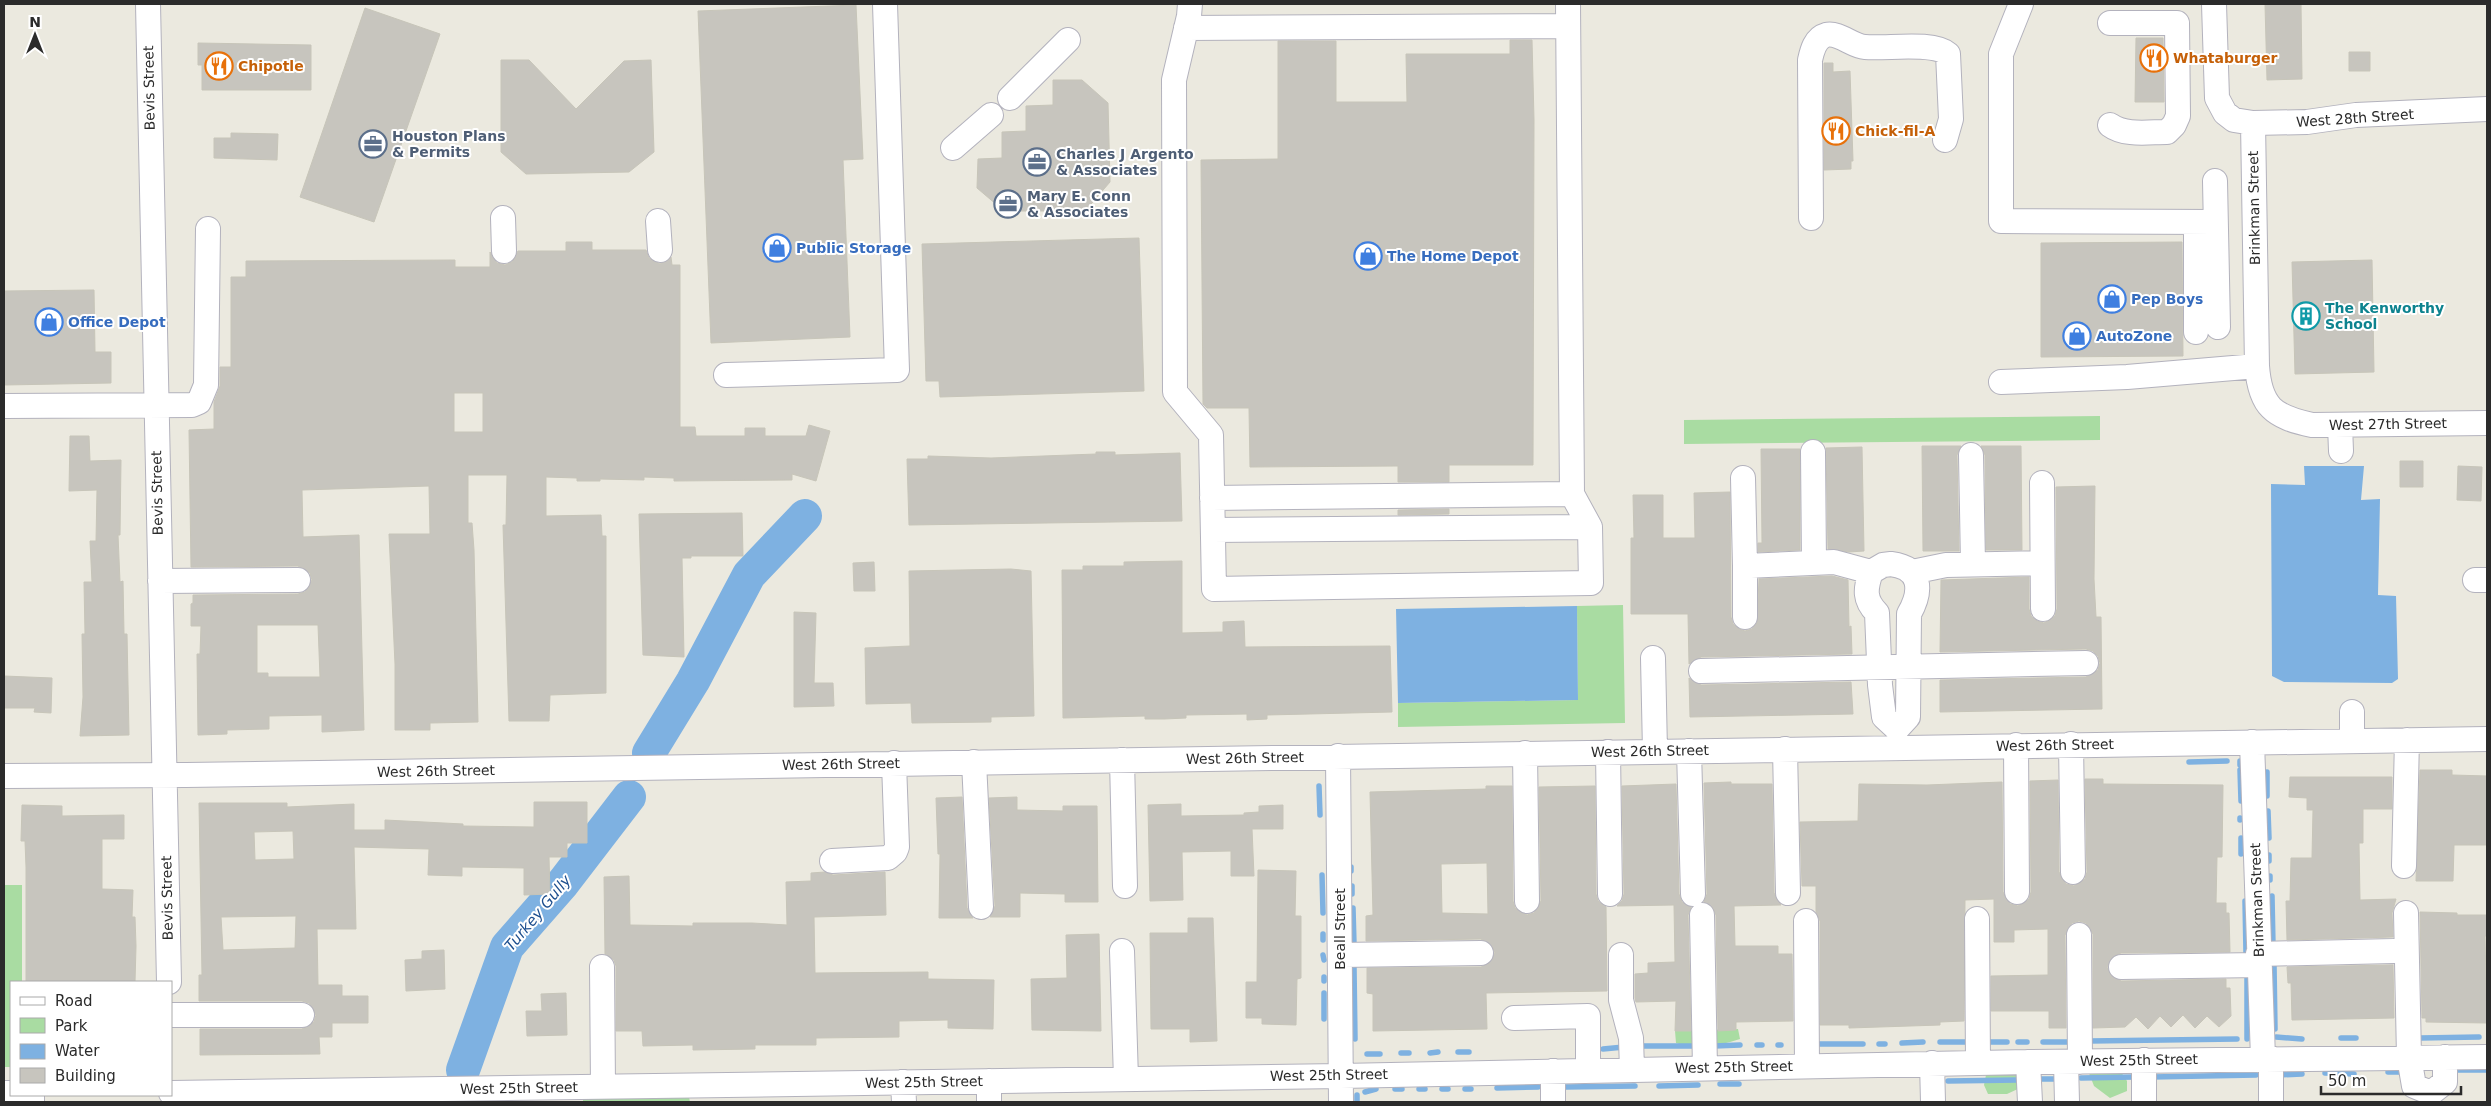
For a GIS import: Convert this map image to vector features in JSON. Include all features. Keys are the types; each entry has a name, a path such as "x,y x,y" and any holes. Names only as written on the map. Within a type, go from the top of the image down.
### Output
{"street":[{"name":"Bevis Street","path":"148,4 155,405 169,981"},
{"path":"726,375 897,370 885,4"},
{"path":"1186,28 1568,15 1572,494 1590,527 1591,583 1214,589 1211,435 1175,392 1174,80 1190,4"},
{"path":"2021,4 2001,54 2001,221 2206,222"},
{"path":"2214,4 2217,98 2225,112 2234,120 2253,123"},
{"path":"2110,23 2177,23 2178,116 2174,125 2166,132 2126,132 2110,125"},
{"path":"1811,218 1810,60 1812,49 1818,40 1825,35 1836,36 1864,47 1936,48 1944,50 1950,59 1948,130"},
{"path":"1010,98 1068,40"},
{"name":"West 28th Street","path":"2253,123 2307,122 2356,115 2487,110"},
{"path":"953,148 991,115"},
{"name":"Brinkman Street","path":"2253,123 2258,389 2272,409 2290,420"},
{"path":"2207,330 2206,222 2215,181"},
{"path":"503,218 504,251"},
{"path":"658,220 660,250"},
{"path":"4,406 192,405 200,402 206,385 208,229"},
{"path":"2001,382 2128,377 2257,366"},
{"name":"West 27th Street","path":"2290,420 2312,425 2487,423"},
{"path":"2340,425 2341,451"},
{"path":"1813,452 1814,563"},
{"path":"1971,455 1973,564"},
{"path":"1743,478 1745,617"},
{"path":"2042,482 2043,609"},
{"path":"1212,498 1572,494"},
{"path":"1213,530 1590,527"},
{"path":"1745,566 1834,562 1871,572 1883,565 1891,564 1902,565 1912,572 1918,590 1917,600 1909,614 1908,717 1897,738"},
{"path":"1912,572 1946,565 2042,563"},
{"path":"1871,572 1866,597 1877,613 1879,667 1884,717 1897,738"},
{"path":"160,581 298,580"},
{"path":"1653,658 1655,751"},
{"path":"1701,671 2086,663"},
{"path":"1882,703 1909,703"},
{"path":"2352,712 2352,740"},
{"name":"West 26th Street","path":"4,776 165,776 1689,751 1785,749 1897,738 2016,745 2487,739"},
{"path":"2404,866 2407,740"},
{"name":"Brinkman Street","path":"2252,742 2258,960 2271,1102"},
{"path":"2071,744 2073,872"},
{"path":"2016,745 2017,892"},
{"path":"1785,749 1788,893"},
{"path":"1689,751 1706,1068"},
{"path":"1608,752 1610,894"},
{"path":"1525,753 1527,901"},
{"name":"Beall Street","path":"1338,756 1341,1102"},
{"path":"1122,760 1125,886"},
{"path":"974,762 981,907"},
{"path":"832,861 888,858 895,852 897,847 894,764"},
{"path":"2406,912 2409,1057 2414,1086 2431,1093 2445,1082 2445,1057"},
{"path":"1977,919 1978,1062"},
{"path":"1806,921 1807,1066"},
{"path":"2067,1102 2073,1062 2079,935"},
{"path":"1122,951 1126,1079"},
{"path":"2121,967 2394,951"},
{"path":"1340,955 1480,953"},
{"path":"1621,956 1621,1000 1631,1038 1632,1070"},
{"path":"602,967 603,1086"},
{"path":"172,1015 302,1015"},
{"path":"1514,1018 1588,1016 1588,1071"},
{"name":"West 25th Street","path":"172,1093 337,1096 512,1095 603,1086 723,1093 989,1091 1126,1079 1978,1062 2487,1057"},
{"path":"2144,1060 2144,1102"},
{"path":"2028,1062 2030,1102"},
{"path":"1932,1064 1933,1102"},
{"path":"1553,1071 1553,1102"},
{"path":"172,1093 172,1102"}],"green space":[{"path":"2100,416 2100,440 1684,444 1684,420"},
{"path":"1623,605 1625,723 1398,727 1398,703 1578,700 1577,606"},
{"path":"4,885 22,885 22,981 10,981 10,1067 4,1067"},
{"path":"1738,1029 1740,1039 1724,1044 1700,1047 1676,1043 1675,1031"},
{"path":"2087,1068 2119,1069 2127,1081 2127,1091 2110,1098 2094,1086"},
{"path":"1987,1070 2022,1071 2020,1088 2007,1094 1988,1094 1984,1085"},
{"path":"688,1092 690,1102 583,1102 583,1096"}],"water":[{"path":"2304,466 2364,466 2361,500 2380,499 2378,595 2396,596 2398,679 2392,683 2284,682 2272,676 2271,484 2305,485"},
{"path":"1577,606 1578,700 1398,703 1396,609"}],"building":[{"path":"2265,4 2301,4 2302,79 2267,80"},
{"name":"Public Storage","path":"856,5 863,159 843,160 850,337 711,343 698,11"},
{"path":"365,8 440,34 374,222 300,197"},
{"name":"Whataburger","path":"2136,38 2163,38 2164,102 2135,102"},
{"name":"The Home Depot","path":"1510,40 1532,40 1534,120 1533,465 1449,465 1449,482 1398,482 1398,466 1250,467 1249,408 1207,408 1203,404 1201,160 1278,159 1278,41 1336,41 1336,102 1407,102 1406,54 1510,54"},
{"path":"198,43 311,45 311,90 202,90 202,65 198,65"},
{"path":"2349,52 2370,52 2370,71 2349,71"},
{"path":"501,60 529,60 576,109 624,61 651,60 654,152 629,172 526,174 501,152"},
{"name":"Chick-fil-A","path":"1824,63 1833,63 1833,72 1850,71 1853,161 1851,161 1851,169 1824,170"},
{"path":"1053,80 1082,80 1108,103 1110,182 1085,211 1004,211 977,188 978,159 1002,158 1002,132 1026,131 1026,106 1053,105"},
{"path":"231,133 278,134 277,160 214,158 214,138 231,138"},
{"path":"1139,238 1144,391 940,397 939,381 926,381 922,244"},
{"path":"566,242 592,242 592,250 646,250 649,258 660,264 671,257 672,265 680,265 680,427 695,427 696,436 745,436 745,428 765,428 765,436 806,436 809,425 830,431 816,481 792,474 792,480 674,481 674,478 644,477 644,480 600,479 600,481 577,481 577,478 546,477 546,516 601,515 602,536 606,536 606,693 550,695 549,721 509,721 503,525 506,525 507,475 468,475 468,523 472,523 474,550 478,722 430,723 430,730 395,730 395,664 389,534 430,534 429,486 302,490 303,537 359,535 364,730 322,732 322,715 269,716 269,729 227,730 227,734 198,735 197,654 200,654 201,626 191,626 193,595 298,594 305,592 312,580 310,573 298,566 191,567 189,430 214,429 214,402 220,386 220,367 231,367 231,277 246,277 246,261 455,260 455,267 490,267 490,252 497,263 505,265 512,262 518,251 566,251","holes":["454,393 483,393 483,432 454,432","257,625 318,625 320,677 268,677 268,673 257,673"]},
{"name":"Pep Boys","path":"2182,242 2183,356 2041,357 2041,243"},
{"name":"The Kenworthy School","path":"2372,260 2374,372 2295,374 2292,262"},
{"name":"Office Depot","path":"94,290 95,352 111,352 111,383 4,385 4,291"},
{"path":"70,436 89,436 90,461 121,460 120,535 118,535 120,582 123,581 124,634 127,634 129,735 80,736 83,697 82,634 85,634 84,582 92,582 90,541 96,541 97,490 69,491"},
{"path":"1922,446 1961,446 1957,455 1959,551 1923,551"},
{"path":"1981,446 2021,446 2022,550 1986,550 1985,455"},
{"path":"1862,447 1864,551 1849,552 1828,549 1826,448"},
{"path":"1761,449 1800,449 1800,550 1758,552 1758,543 1762,543"},
{"path":"1096,452 1115,452 1115,455 1180,453 1182,521 909,525 907,459 928,459 928,456 991,458 1096,454"},
{"path":"2400,461 2423,461 2423,487 2400,487"},
{"path":"2458,466 2482,467 2481,501 2457,500"},
{"path":"2095,486 2094,579 2096,617 2101,617 2102,709 1940,712 1940,680 2086,677 2098,670 2100,663 2098,656 2093,651 2086,649 1940,652 1941,580 2029,577 2029,609 2031,616 2037,621 2044,623 2055,616 2057,609 2056,487"},
{"path":"1730,492 1731,617 1733,624 1745,631 1752,629 1757,623 1759,579 1832,576 1848,580 1849,627 1851,626 1852,654 1701,657 1689,664 1688,614 1631,614 1631,538 1634,538 1633,495 1663,495 1663,538 1695,538 1694,493"},
{"path":"1449,509 1449,514 1398,515 1398,510"},
{"path":"742,513 743,556 691,556 691,558 682,558 684,657 643,655 639,514"},
{"path":"1182,561 1182,633 1223,632 1223,622 1244,621 1245,647 1390,646 1392,712 1267,715 1267,719 1247,720 1247,714 1186,715 1186,718 1164,719 1145,719 1145,716 1063,718 1062,570 1083,570 1083,566 1124,566 1124,562"},
{"path":"874,562 875,591 854,591 853,563"},
{"path":"1011,569 1031,571 1034,716 991,717 991,722 912,723 911,703 866,704 865,648 910,646 909,571"},
{"path":"794,612 816,613 814,683 833,683 834,706 794,707"},
{"path":"4,676 52,678 51,713 34,712 35,708 4,708"},
{"path":"1689,678 1701,685 1851,682 1853,714 1690,717"},
{"path":"2420,770 2452,770 2452,775 2487,776 2487,845 2454,845 2453,881 2416,881"},
{"path":"2290,777 2392,777 2392,809 2363,809 2363,843 2359,843 2360,900 2396,899 2392,913 2393,937 2287,940 2286,901 2290,901 2291,858 2312,858 2313,810 2307,810 2307,798 2289,797"},
{"path":"2085,779 2103,779 2103,784 2223,785 2222,857 2217,857 2216,903 2226,903 2226,913 2229,913 2230,952 2121,953 2114,956 2107,967 2110,974 2121,981 2226,979 2226,988 2230,988 2231,1016 2219,1027 2207,1016 2195,1028 2183,1015 2171,1027 2160,1016 2148,1029 2136,1017 2125,1027 2093,1028 2093,934 2086,923 2079,921 2072,923 2065,935 2066,1028 2049,1028 2049,1011 1991,1011 1991,976 2048,975 2048,929 2014,930 2014,942 1994,942 1994,899 1965,900 1964,1021 1940,1022 1940,1025 1849,1028 1849,1025 1820,1025 1820,921 1816,912 1816,886 1802,886 1800,822 1858,821 1859,784 1927,785 2002,782 2003,892 2010,904 2018,906 2029,899 2031,892 2030,781 2058,780 2059,872 2066,884 2074,886 2085,879 2087,872"},
{"path":"1731,782 1731,784 1772,784 1774,893 1781,905 1734,906 1735,946 1778,946 1778,954 1792,954 1793,1021 1736,1022 1736,1030 1718,1031 1716,915 1713,908 1704,902 1707,894 1704,783"},
{"path":"1676,784 1679,894 1682,902 1691,907 1688,915 1691,1031 1675,1031 1676,1001 1636,1002 1635,998 1635,974 1648,973 1648,963 1675,962 1674,905 1617,906 1622,901 1624,894 1622,786"},
{"path":"1486,786 1512,786 1513,901 1515,908 1527,915 1534,913 1541,901 1539,787 1595,786 1596,894 1598,901 1606,907 1607,991 1486,993 1487,1029 1373,1031 1373,994 1367,993 1367,968 1481,967 1488,964 1495,953 1492,946 1481,939 1366,941 1366,916 1373,915 1370,792 1486,789","holes":["1487,863 1488,914 1442,913 1441,864"]},
{"path":"962,797 967,908 973,918 939,918 940,854 938,854 936,798"},
{"path":"1017,797 1017,810 1063,811 1063,806 1097,806 1098,902 1065,902 1065,894 1020,893 1020,917 990,917 995,906 989,798"},
{"path":"534,802 587,802 587,843 567,843 567,857 549,857 550,894 524,895 524,868 462,867 462,876 428,875 429,849 354,847 356,929 317,929 318,985 342,985 342,996 368,996 368,1023 332,1023 332,1037 319,1037 320,1054 200,1055 200,1029 302,1029 314,1022 316,1015 309,1003 302,1001 199,1001 199,975 202,975 199,803 287,803 287,807 354,804 354,830 385,830 385,820 463,824 463,826 534,827","holes":["293,831 294,859 255,860 254,832","296,916 295,948 223,950 221,917"]},
{"path":"1181,804 1181,816 1244,815 1244,813 1259,812 1259,806 1283,805 1283,829 1252,829 1254,876 1231,876 1231,851 1182,852 1183,900 1150,901 1148,805"},
{"path":"22,805 62,806 62,816 124,815 124,839 102,839 102,889 133,890 132,917 135,917 136,946 135,981 26,981 26,867 25,841 21,841"},
{"path":"1258,870 1296,871 1295,916 1301,916 1301,978 1297,979 1296,1025 1262,1024 1262,1018 1246,1018 1246,982 1257,982"},
{"path":"825,872 833,875 885,872 886,915 814,917 815,973 928,972 928,979 994,980 993,1029 948,1028 948,1020 899,1021 899,1037 816,1038 816,1045 755,1045 755,1049 693,1050 693,1045 643,1046 642,1031 616,1031 616,966 614,960 605,954 604,877 629,876 630,925 693,926 693,923 752,923 787,925 786,882 811,881 811,873"},
{"path":"2420,912 2487,915 2487,936 2485,936 2487,1023 2426,1022 2426,1018 2422,1018"},
{"path":"1188,918 1213,918 1217,1041 1190,1042 1190,1029 1151,1029 1150,933 1188,933"},
{"path":"1099,934 1101,1031 1032,1030 1031,979 1067,978 1066,935"},
{"path":"444,950 445,989 406,991 405,960 422,959 422,951"},
{"path":"2393,965 2394,1018 2292,1020 2291,983 2288,983 2287,967"},
{"path":"566,993 567,1035 527,1036 526,1011 542,1011 541,994"}],"waterway":[{"name":"Turkey Gully","path":"649,753 693,681 749,575 805,516"},
{"path":"2189,762 2227,761"},
{"path":"2240,770 2241,801"},
{"path":"2267,772 2267,796"},
{"path":"1319,786 1320,815"},
{"name":"Turkey Gully","path":"463,1070 507,947 563,883 629,797"},
{"path":"2268,811 2269,838"},
{"path":"2241,838 2241,854"},
{"path":"2269,855 2269,861"},
{"path":"1322,875 1323,913"},
{"path":"1352,886 1352,894"},
{"path":"2272,896 2273,945"},
{"path":"2245,901 2246,953"},
{"path":"1353,908 1354,944"},
{"path":"1323,934 1323,940"},
{"path":"1323,955 1324,960"},
{"path":"2274,964 2275,1029"},
{"path":"1354,967 1355,1039"},
{"path":"2247,977 2247,1039"},
{"path":"1324,993 1324,1019"},
{"path":"2276,1037 2302,1039"},
{"path":"2420,1038 2479,1037"},
{"path":"2341,1038 2356,1038"},
{"path":"2090,1041 2237,1039"},
{"path":"1902,1043 1923,1042"},
{"path":"1940,1042 1967,1042"},
{"path":"1985,1042 2007,1042"},
{"path":"2018,1042 2027,1042"},
{"path":"2043,1042 2070,1042"},
{"path":"1818,1044 1863,1044"},
{"path":"1879,1044 1885,1044"},
{"path":"1714,1046 1740,1045"},
{"path":"1757,1045 1762,1045"},
{"path":"1643,1046 1694,1046"},
{"path":"1603,1049 1624,1047"},
{"path":"1430,1053 1438,1052"},
{"path":"1458,1052 1469,1052"},
{"path":"1401,1053 1409,1053"},
{"path":"1367,1054 1380,1054"},
{"path":"2452,1070 2487,1070"},
{"path":"2388,1072 2405,1072"},
{"path":"2325,1073 2354,1074"},
{"path":"2277,1075 2302,1074"},
{"path":"2152,1077 2256,1075"},
{"path":"2081,1078 2134,1077"},
{"path":"2039,1079 2059,1079"},
{"path":"1948,1081 2018,1080"},
{"path":"1720,1084 1739,1084"},
{"path":"1659,1086 1698,1085"},
{"path":"1566,1087 1635,1086"},
{"path":"1497,1088 1538,1087"},
{"path":"1365,1092 1376,1089"},
{"path":"1395,1089 1402,1089"},
{"path":"1419,1089 1425,1089"},
{"path":"1442,1089 1448,1089"},
{"path":"1465,1089 1471,1089"},
{"path":"1357,1095 1357,1102"}],"place":[{"name":"Whataburger","path":"2154,58"},
{"name":"Chipotle","path":"219,66"},
{"name":"Chick-fil-A","path":"1836,131"},
{"name":"Houston Plans & Permits","path":"373,144"},
{"name":"Charles J Argento & Associates","path":"1037,162"},
{"name":"Mary E. Conn & Associates","path":"1008,204"},
{"name":"Public Storage","path":"777,248"},
{"name":"The Home Depot","path":"1368,256"},
{"name":"Pep Boys","path":"2112,299"},
{"name":"The Kenworthy School","path":"2306,316"},
{"name":"Office Depot","path":"49,322"},
{"name":"AutoZone","path":"2077,336"}]}
